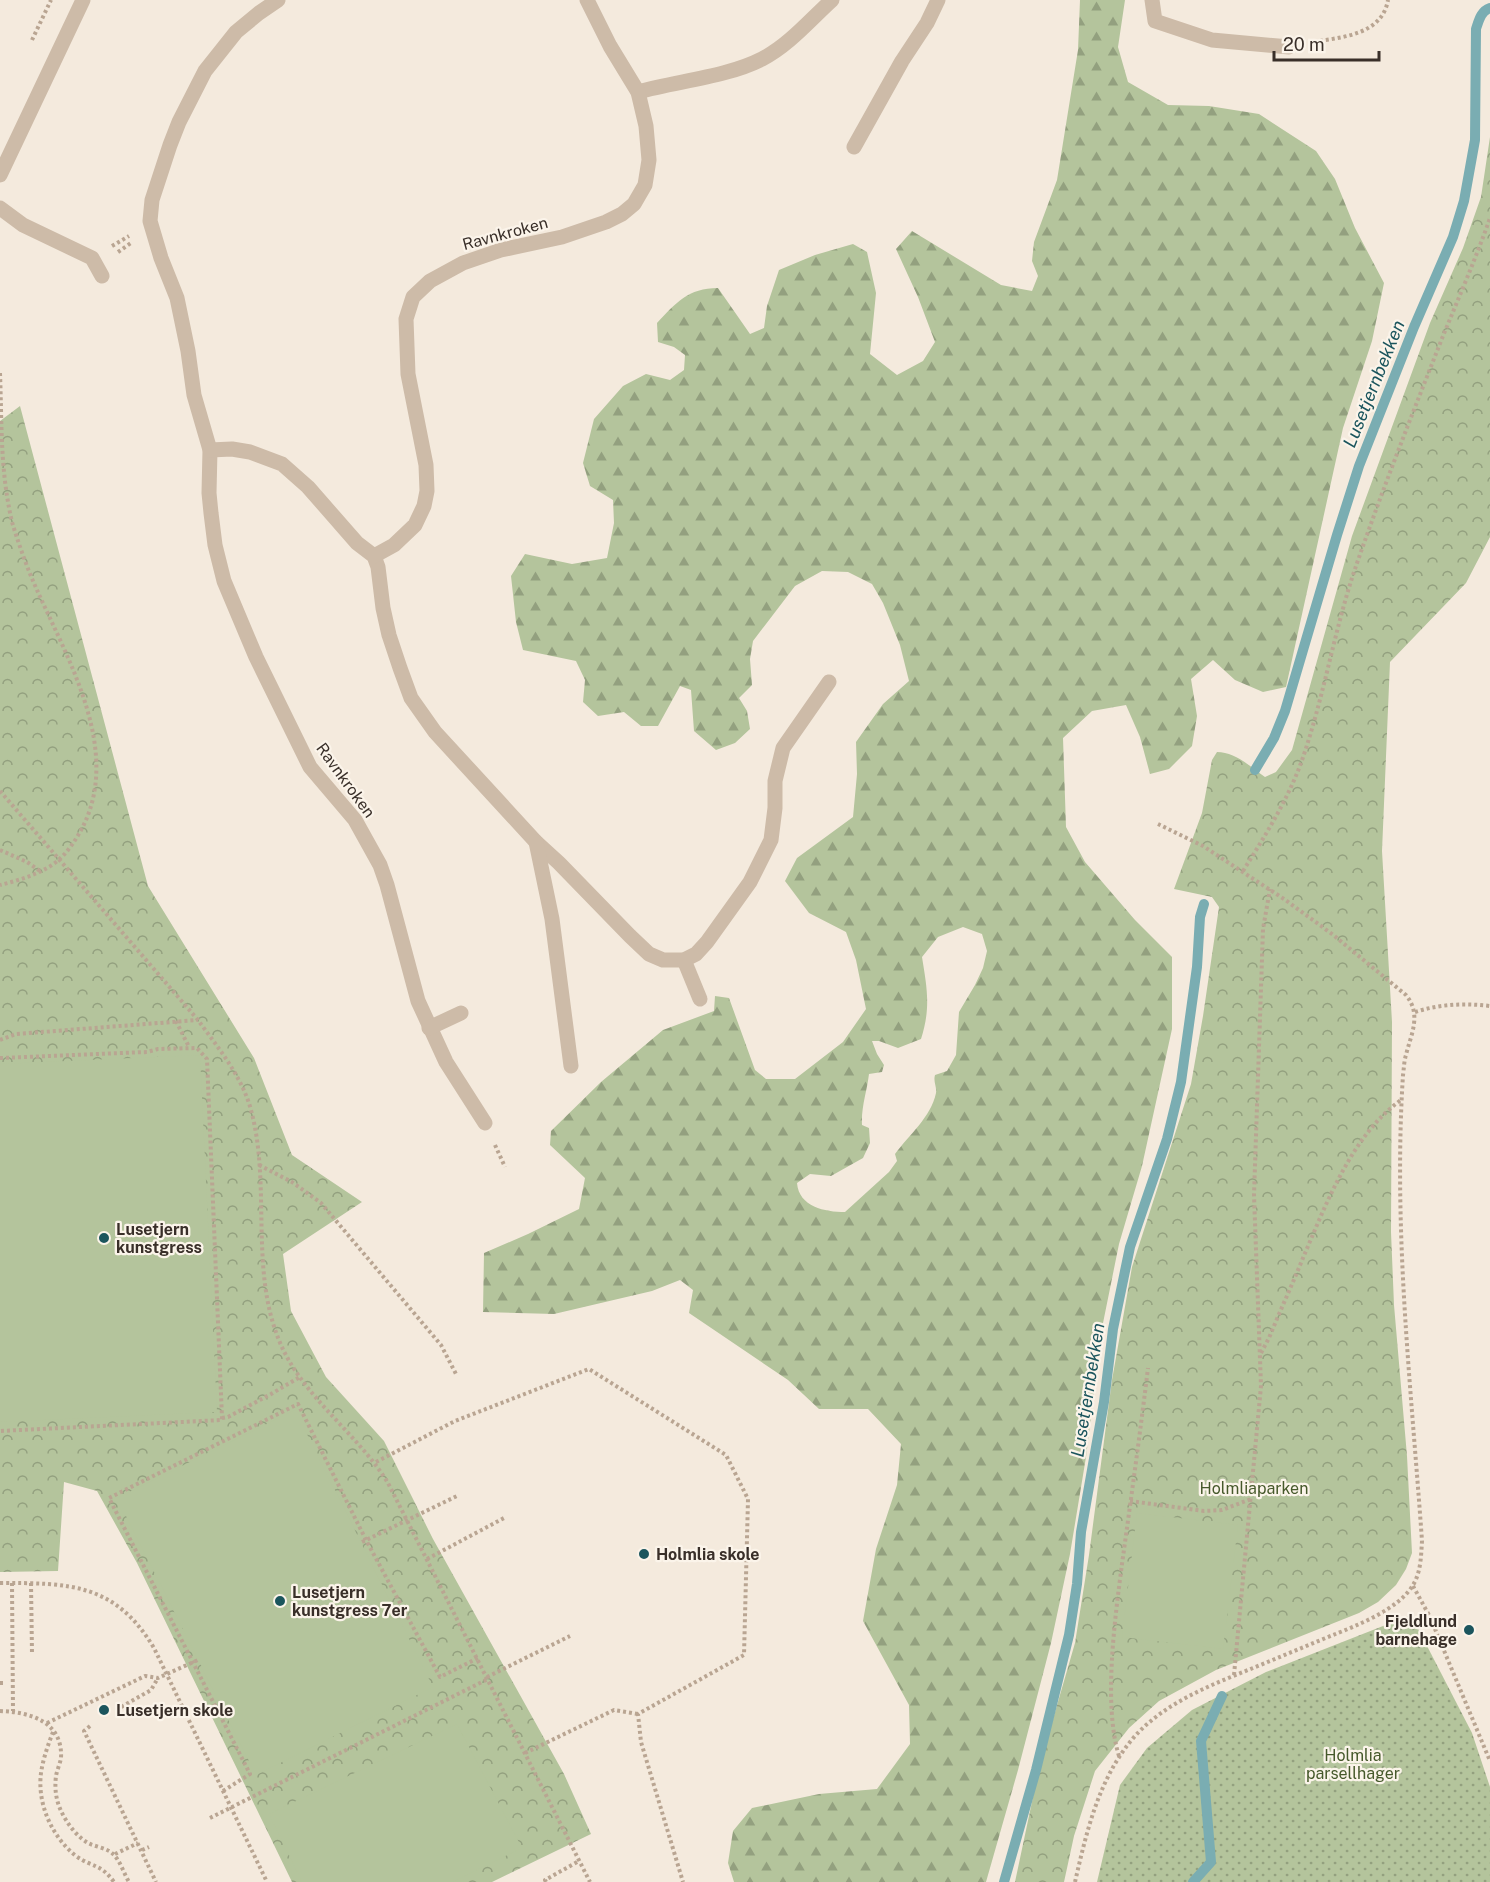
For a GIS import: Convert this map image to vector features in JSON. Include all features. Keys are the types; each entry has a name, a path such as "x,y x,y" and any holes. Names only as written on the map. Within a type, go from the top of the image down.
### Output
{"lane":[{"path":"0,175 83,0"},
{"name":"Ravnkroken","path":"278,0 236,32 205,71 179,122 162,169 150,213 151,227 177,298 194,395 210,450 210,503 215,545 224,580 256,657 310,767 355,820 380,865 418,1001 446,1062 485,1123"},
{"name":"Ravnkroken","path":"375,556 394,545 415,525 424,506 427,491 426,465 408,374 406,319 413,297 430,281 463,263 501,250 582,231 622,214 634,204 645,185 649,160 646,126 638,92 587,0"},
{"path":"638,92 729,71 762,59 791,39 832,0"},
{"path":"854,147 902,61 927,23 938,0"},
{"path":"1152,0 1155,21 1212,40 1289,47"},
{"path":"0,208 23,225 92,258 102,276"},
{"path":"210,450 232,449 250,452 282,465 308,487 352,538 375,556 389,635 411,698 435,732 536,842 560,863 649,954 663,960 684,960 696,954 750,882 771,840 775,808 775,781 783,748 829,682"},
{"path":"536,842 551,910 571,1066"},
{"path":"684,960 700,999"},
{"path":"429,1028 462,1013"}],"path":[{"path":"1289,47 1353,34 1369,28 1380,19 1388,0"},
{"path":"1243,871 1282,806 1301,762 1315,720 1356,567 1423,389 1479,252 1490,218"},
{"path":"92,258 139,229 151,227"},
{"path":"0,373 0,459 3,485 12,521 36,588 83,694 94,742 96,780 93,799 85,823 72,846 59,860 40,871 0,885"},
{"path":"0,790 198,1020 224,1057 246,1096 252,1113 259,1150 262,1246 267,1294 284,1353 300,1377 376,1462 591,1882"},
{"path":"1075,1882 1096,1802 1119,1757 1136,1736 1172,1706 1234,1676 1356,1626 1390,1607 1413,1586 1421,1564 1422,1541 1400,1221 1401,1099 1405,1057 1413,1030 1415,1012 1406,995 1332,934 1243,871 1203,846 1158,824"},
{"path":"0,850 27,862 40,871"},
{"path":"1234,1676 1262,1386 1254,1195 1263,929 1270,889"},
{"path":"1415,1012 1433,1006 1490,1006"},
{"path":"0,1040 16,1034 198,1020"},
{"path":"176,1021 189,1048"},
{"path":"0,1058 197,1048 207,1059 222,1418"},
{"path":"1260,1355 1326,1201 1350,1159 1378,1120 1388,1108 1401,1099"},
{"path":"259,1165 292,1182 321,1203 441,1345 456,1374"},
{"path":"1119,1757 1114,1737 1113,1715 1115,1626 1148,1368"},
{"path":"376,1462 455,1421 589,1369 726,1455 748,1499 744,1655 638,1714 614,1710 525,1753"},
{"path":"0,1431 222,1420 300,1377"},
{"path":"223,1791 250,1774 109,1498 298,1404 364,1541 440,1677 478,1658"},
{"path":"364,1541 459,1495"},
{"path":"1130,1500 1204,1511 1222,1510 1251,1499"},
{"path":"427,1559 504,1518"},
{"path":"0,1583 31,1583 85,1589 116,1604 143,1630 267,1882"},
{"path":"12,1583 13,1712"},
{"path":"31,1583 32,1653"},
{"path":"1413,1586 1434,1627 1490,1761"},
{"path":"210,1818 570,1636"},
{"path":"47,1723 145,1676 158,1678 198,1660"},
{"path":"116,1710 151,1690 158,1678"},
{"path":"0,1711 29,1714 47,1723 53,1731 60,1750 61,1759 56,1774 55,1791 61,1812 75,1832 87,1842 115,1854 129,1882"},
{"path":"638,1714 641,1742 683,1882"},
{"path":"90,1726 84,1731 156,1882"},
{"path":"53,1731 41,1772 42,1803 48,1819 68,1849 82,1860 106,1871 114,1882"},
{"path":"115,1854 138,1843"},
{"path":"142,1850 149,1847"},
{"path":"546,1882 545,1880 579,1861"}],"green space":[{"path":"1080,0 1125,0 1118,47 1128,82 1168,105 1209,106 1259,114 1316,151 1335,179 1355,228 1384,283 1372,341 1343,428 1286,687 1263,692 1235,680 1213,660 1191,679 1197,716 1192,746 1169,769 1150,774 1140,737 1126,705 1092,711 1063,738 1066,827 1085,862 1135,920 1172,957 1172,1029 1142,1166 1119,1244 1102,1328 1086,1457 1070,1554 1051,1643 986,1882 734,1882 728,1863 733,1831 752,1808 819,1794 877,1789 910,1744 909,1705 863,1621 876,1549 897,1485 901,1444 868,1409 819,1409 788,1380 689,1313 693,1290 680,1280 652,1291 554,1314 483,1312 484,1253 579,1209 585,1178 550,1145 551,1131 601,1082 663,1030 714,1011 715,996 729,998 755,1070 766,1079 795,1079 843,1042 866,1009 856,960 846,932 809,913 785,881 797,858 853,817 857,774 856,742 883,704 909,681 900,645 883,603 872,584 848,572 822,571 795,586 753,641 750,659 752,685 739,698 747,711 750,729 735,743 716,750 694,731 691,690 680,686 658,726 641,726 624,712 598,716 583,702 585,680 576,661 523,650 516,622 511,576 525,554 572,564 607,558 614,523 613,500 590,486 583,463 594,419 623,386 646,374 670,380 684,370 685,355 674,347 658,342 657,323 683,298 698,291 718,288 750,334 764,328 767,306 779,270 815,255 853,244 867,252 876,293 870,354 897,375 923,361 935,342 896,249 912,231 1001,285 1032,291 1038,276 1032,261 1034,242 1057,180 1078,50","holes":["963,927 982,934 987,951 983,968 959,1012 956,1055 947,1071 935,1075 936,1091 925,1118 895,1154 897,1161 889,1172 845,1212 829,1211 808,1203 799,1191 797,1183 810,1174 831,1176 863,1158 870,1143 869,1128 862,1125 864,1099 869,1074 882,1072 884,1065 872,1041 879,1041 898,1048 921,1039 927,1008 927,988 922,957 938,937"]},
{"name":"Holmliaparken","path":"1490,137 1490,537 1466,583 1390,662 1382,851 1392,1022 1391,1232 1412,1553 1396,1585 1378,1602 1359,1613 1216,1670 1159,1701 1129,1728 1095,1771 1074,1836 1064,1882 1015,1882 1040,1764 1075,1643 1112,1380 1132,1267 1191,1084 1203,1016 1219,907 1212,897 1174,889 1202,813 1212,760 1217,752 1236,757 1265,777 1276,772 1292,750 1352,536 1430,323 1463,248 1481,197"},
{"path":"20,406 148,886 254,1058 292,1155 362,1202 283,1254 291,1311 326,1377 384,1441 433,1539 564,1774 591,1834 492,1882 292,1882 137,1563 97,1491 64,1482 58,1571 0,1572 0,421"},
{"name":"Lusetjern kunstgress","path":"200,1055 217,1412 0,1422 0,1064"},
{"name":"Lusetjern kunstgress 7er","path":"295,1410 433,1687 256,1775 117,1498"},
{"path":"1137,1513 1238,1525 1223,1649 1122,1637"},
{"name":"Holmlia parsellhager","path":"1411,1615 1472,1733 1490,1787 1490,1882 1097,1882 1120,1785 1147,1748 1192,1710 1266,1672"},
{"path":"457,1724 522,1848 452,1882 302,1882 269,1814"}],"waterway":[{"name":"Lusetjernbekken","path":"1255,770 1274,738 1285,711 1359,466 1414,327 1453,237 1464,201 1475,140 1476,29 1482,14 1490,8"},
{"name":"Lusetjernbekken","path":"1004,1882 1036,1770 1069,1635 1077,1584 1081,1532 1104,1402 1113,1329 1130,1247 1167,1139 1181,1082 1197,967 1200,917 1204,904"},
{"path":"1193,1882 1211,1862 1201,1741 1222,1696"}],"place":[{"name":"Lusetjern kunstgress","path":"104,1238"},
{"name":"Holmlia skole","path":"644,1554"},
{"name":"Lusetjern kunstgress 7er","path":"280,1601"},
{"name":"Fjeldlund barnehage","path":"1469,1630"},
{"name":"Lusetjern skole","path":"104,1710"}]}
